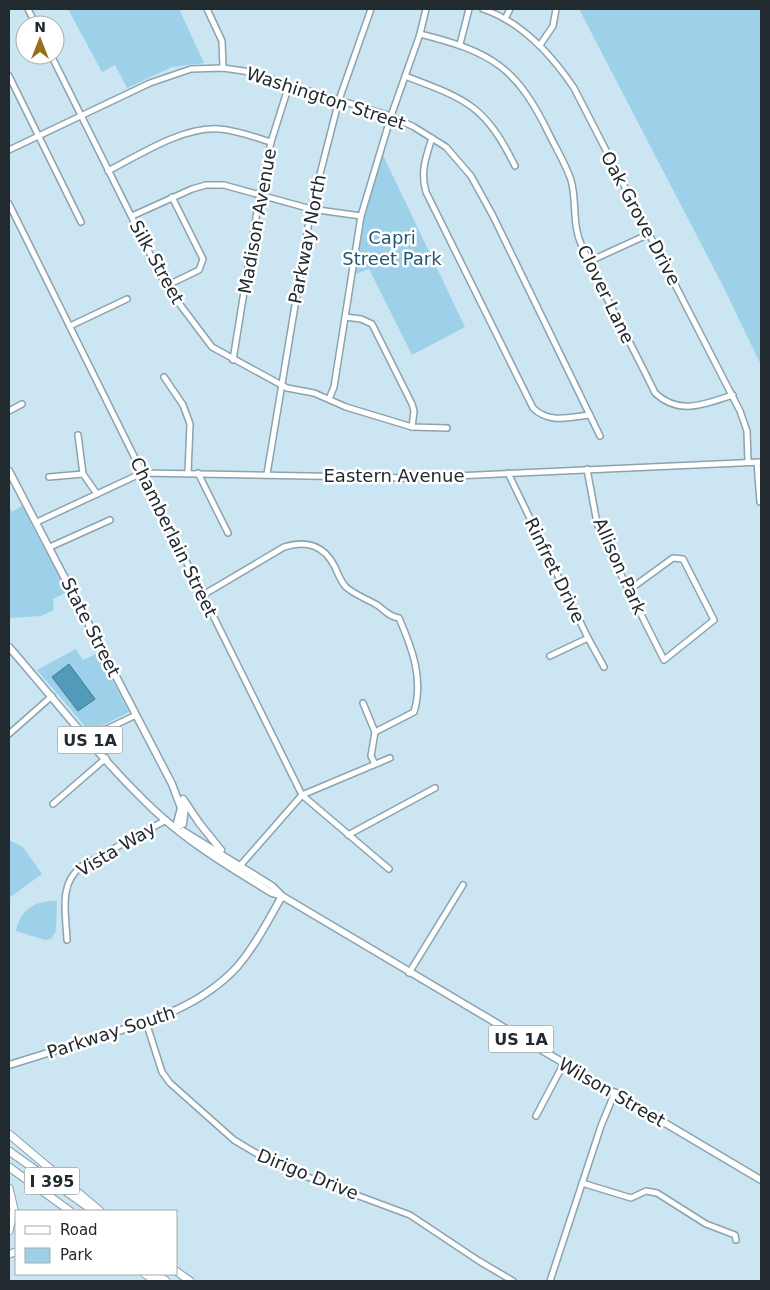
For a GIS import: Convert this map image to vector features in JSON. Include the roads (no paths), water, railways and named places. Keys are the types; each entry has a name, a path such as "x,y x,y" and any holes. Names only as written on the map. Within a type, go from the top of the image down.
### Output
{"highway":[{"path":"9,1134 99,1210"},
{"name":"I 395","path":"9,1151 93,1210"},
{"name":"I 395","path":"9,1167 69,1210"},
{"path":"9,1188 14,1209 9,1231"},
{"path":"178,1272 190,1281"}],"main road":[{"name":"State Street","path":"9,471 11,481 37,522 172,784 181,808 176,827"},
{"name":"Wilson Street","path":"9,646 106,758 166,820 192,841 241,866 272,886 282,896 409,973 615,1092 761,1180"},
{"name":"State Street","path":"172,784 200,824 231,862"},
{"path":"176,827 183,824 185,818 183,799"},
{"name":"Wilson Street","path":"176,827 196,836 272,893 282,896"},
{"name":"Parkway South","path":"9,1065 146,1022 192,1002 226,977 255,943 282,896"}],"street":[{"path":"207,9 222,41 223,68"},
{"name":"Parkway North","path":"267,474 311,209 340,100 371,9"},
{"path":"328,399 334,387 361,216 391,116 420,34 426,9"},
{"path":"460,44 469,9"},
{"name":"Oak Grove Drive","path":"482,9 505,19 540,45 558,65 574,88 733,395 747,431 748,462"},
{"path":"505,19 510,9"},
{"path":"540,45 553,26 556,9"},
{"name":"Clover Lane","path":"420,34 460,44 482,54 501,66 520,85 538,112 571,179 576,229 580,242 655,393 665,402 677,406 697,406 733,395"},
{"name":"Silk Street","path":"56,65 166,286 203,338 212,347 282,385 412,427 446,428"},
{"name":"Washington Street","path":"9,150 172,74 191,69 223,68 244,71 391,116 446,147 471,176 493,216 600,436"},
{"path":"9,76 81,222"},
{"path":"405,76 462,99 476,110 492,124 516,166"},
{"name":"Madison Avenue","path":"233,360 260,193 271,142 289,85"},
{"path":"108,170 174,139 202,129 233,131 271,142"},
{"path":"432,138 423,167 422,180 426,192 533,408 540,416 550,419 590,415"},
{"path":"132,216 172,197 206,185 224,185 260,193 311,209 361,216"},
{"path":"166,286 199,270 203,266 203,259 172,197"},
{"name":"Chamberlain Street","path":"9,204 302,795"},
{"path":"590,261 649,234"},
{"path":"70,326 127,299"},
{"path":"345,317 361,319 372,324 412,404 414,411 412,427"},
{"path":"164,377 183,405 188,419 188,473"},
{"path":"9,411 22,404"},
{"path":"78,435 83,474 97,494"},
{"path":"759,462 760,502"},
{"name":"Eastern Avenue","path":"37,522 142,473 412,478 759,462"},
{"name":"Allison Park","path":"587,469 597,523 629,590 664,660 714,620 683,559 678,557 673,558 629,590"},
{"path":"198,473 228,534"},
{"name":"Rinfret Drive","path":"508,473 604,667"},
{"path":"49,477 83,474"},
{"path":"50,547 110,520"},
{"path":"203,595 284,547 297,543 308,543 320,548 328,555 346,587 379,607 389,617 399,618 409,642 419,682 415,708 411,715 375,732"},
{"path":"550,656 588,638"},
{"path":"9,734 52,696"},
{"path":"363,703 375,732 372,756 375,764"},
{"path":"88,738 136,715"},
{"path":"53,804 106,758"},
{"path":"241,866 245,858 302,795 390,758"},
{"path":"348,835 435,788"},
{"path":"302,795 389,869"},
{"name":"Vista Way","path":"67,940 67,882 75,871 166,820"},
{"path":"231,862 245,858"},
{"path":"409,973 463,885"},
{"name":"Dirigo Drive","path":"146,1022 162,1072 170,1083 234,1140 260,1156 296,1172 410,1215 479,1261 513,1281"},
{"path":"536,1116 564,1064"},
{"path":"550,1281 582,1183 615,1092"},
{"path":"582,1183 631,1198 646,1191 657,1193 706,1224 726,1230 734,1235 736,1240"}],"park label":[{"name":"Capri Street Park","path":"392,247"}]}
